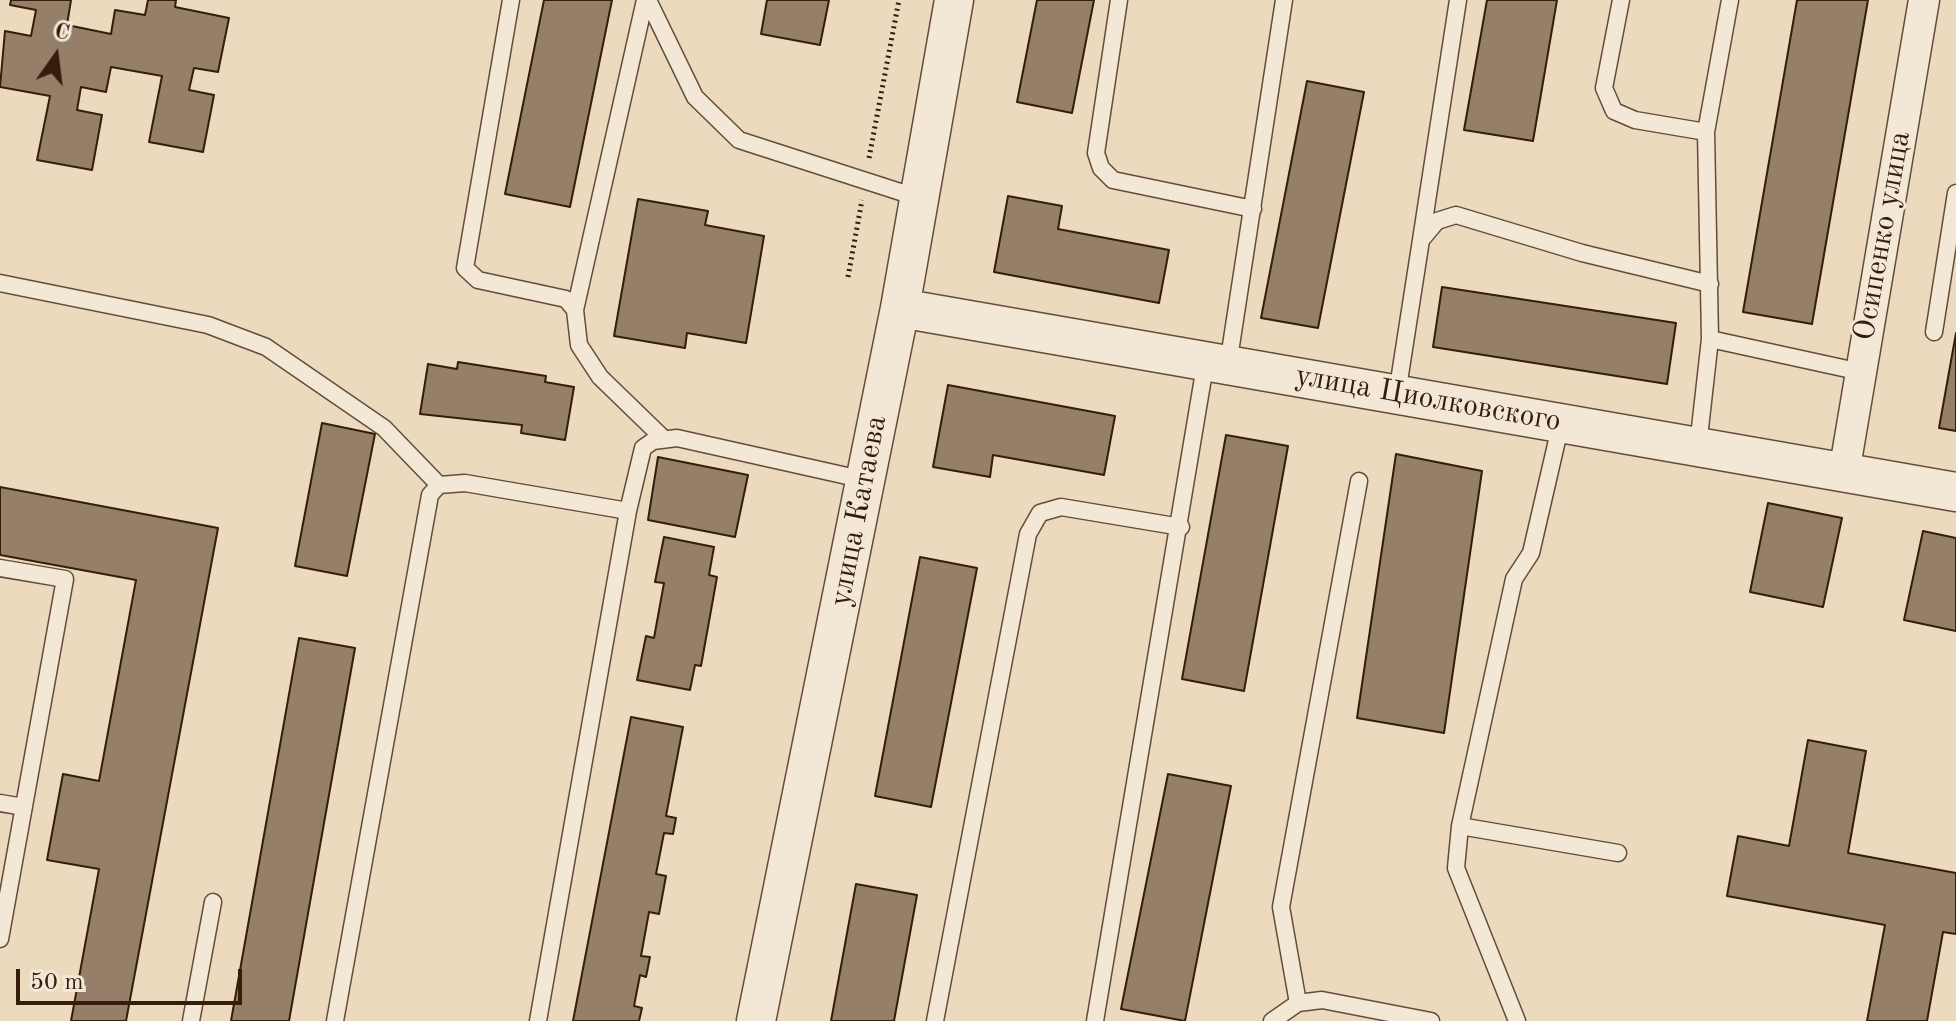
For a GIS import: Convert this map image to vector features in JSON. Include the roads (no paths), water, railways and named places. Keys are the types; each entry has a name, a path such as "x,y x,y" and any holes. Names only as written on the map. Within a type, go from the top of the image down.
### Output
{"street":[{"name":"улица Катаева","path":"756,1021 900,308 954,0"},
{"name":"Осипенко улица","path":"1844,473 1924,0"},
{"name":"улица Циолковского","path":"900,308 1956,492"}],"lane":[{"path":"511,0 465,268 478,280 566,299 575,310"},
{"path":"646,0 575,310 579,345 600,377 664,439"},
{"path":"646,0 695,97 739,140 919,199"},
{"path":"1119,0 1096,153 1101,168 1113,180 1253,209"},
{"path":"1095,1021 1181,527 1253,209 1284,0"},
{"path":"1397,394 1458,0"},
{"path":"1621,0 1604,88 1614,111 1635,120 1706,132"},
{"path":"1698,446 1710,339 1706,132 1730,0"},
{"path":"1934,332 1956,193"},
{"path":"1421,240 1437,221 1456,215 1582,253 1710,284"},
{"path":"0,283 208,325 266,347 384,428 439,485"},
{"path":"1710,339 1861,372"},
{"path":"1517,1021 1458,874 1460,826 1514,579 1531,553 1562,421"},
{"path":"538,1021 638,456 653,441 677,438 865,480"},
{"path":"1298,1003 1281,907 1359,481"},
{"path":"439,485 465,483 628,511"},
{"path":"335,1021 427,507 439,485"},
{"path":"935,1021 1028,534 1040,513 1061,507 1181,527"},
{"path":"0,568 65,579 0,939"},
{"path":"0,803 24,807"},
{"path":"1460,826 1618,853"},
{"path":"191,1021 213,902"},
{"path":"1272,1021 1298,1003 1322,1000 1431,1021"}]}
